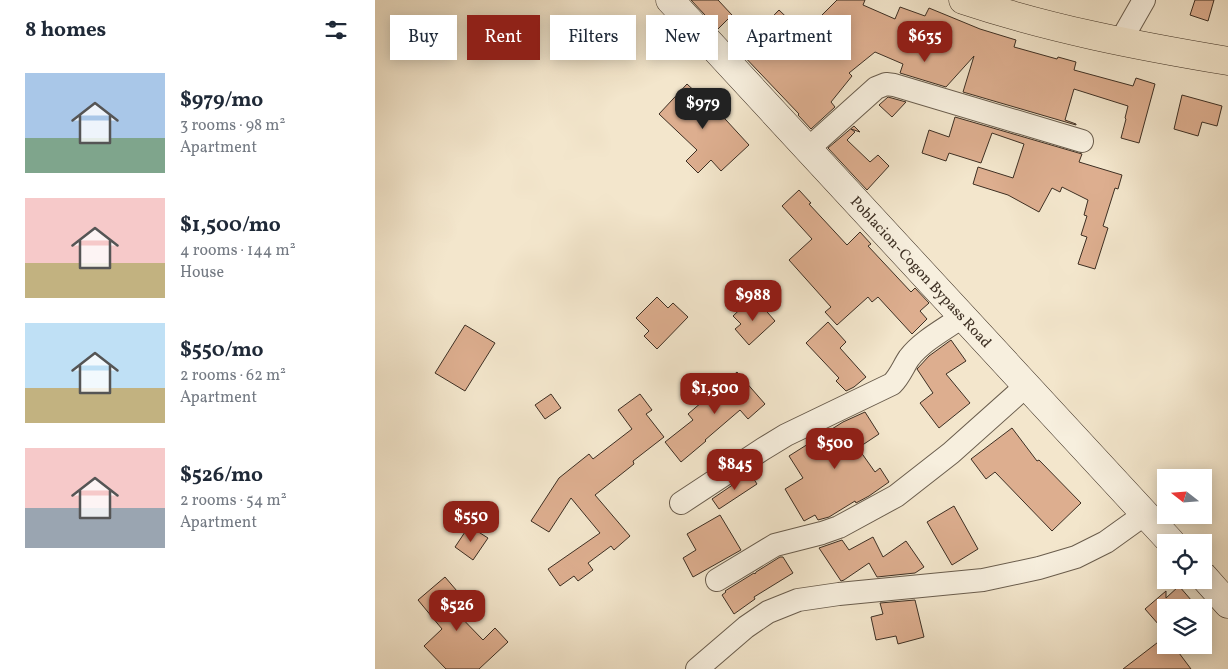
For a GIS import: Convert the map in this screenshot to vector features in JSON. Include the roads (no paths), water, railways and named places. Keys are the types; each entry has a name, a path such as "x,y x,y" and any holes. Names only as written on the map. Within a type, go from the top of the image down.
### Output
{"highway":[{"path":"963,0 1045,24 1120,42 1228,61"}],"main road":[{"name":"Poblacion-Cogon Bypass Road","path":"670,0 1164,534"},
{"path":"1212,587 1228,604"}],"street":[{"path":"1120,42 1144,0"},
{"path":"808,149 872,91 886,84 1082,141"},
{"path":"681,503 786,435 892,384 899,378 909,358 918,349 962,317"},
{"path":"717,580 775,545 839,527 896,496 951,453 1026,386"},
{"path":"697,669 746,627 769,612 798,600 839,594 973,581 1039,568 1076,557 1106,542 1145,514"}]}
